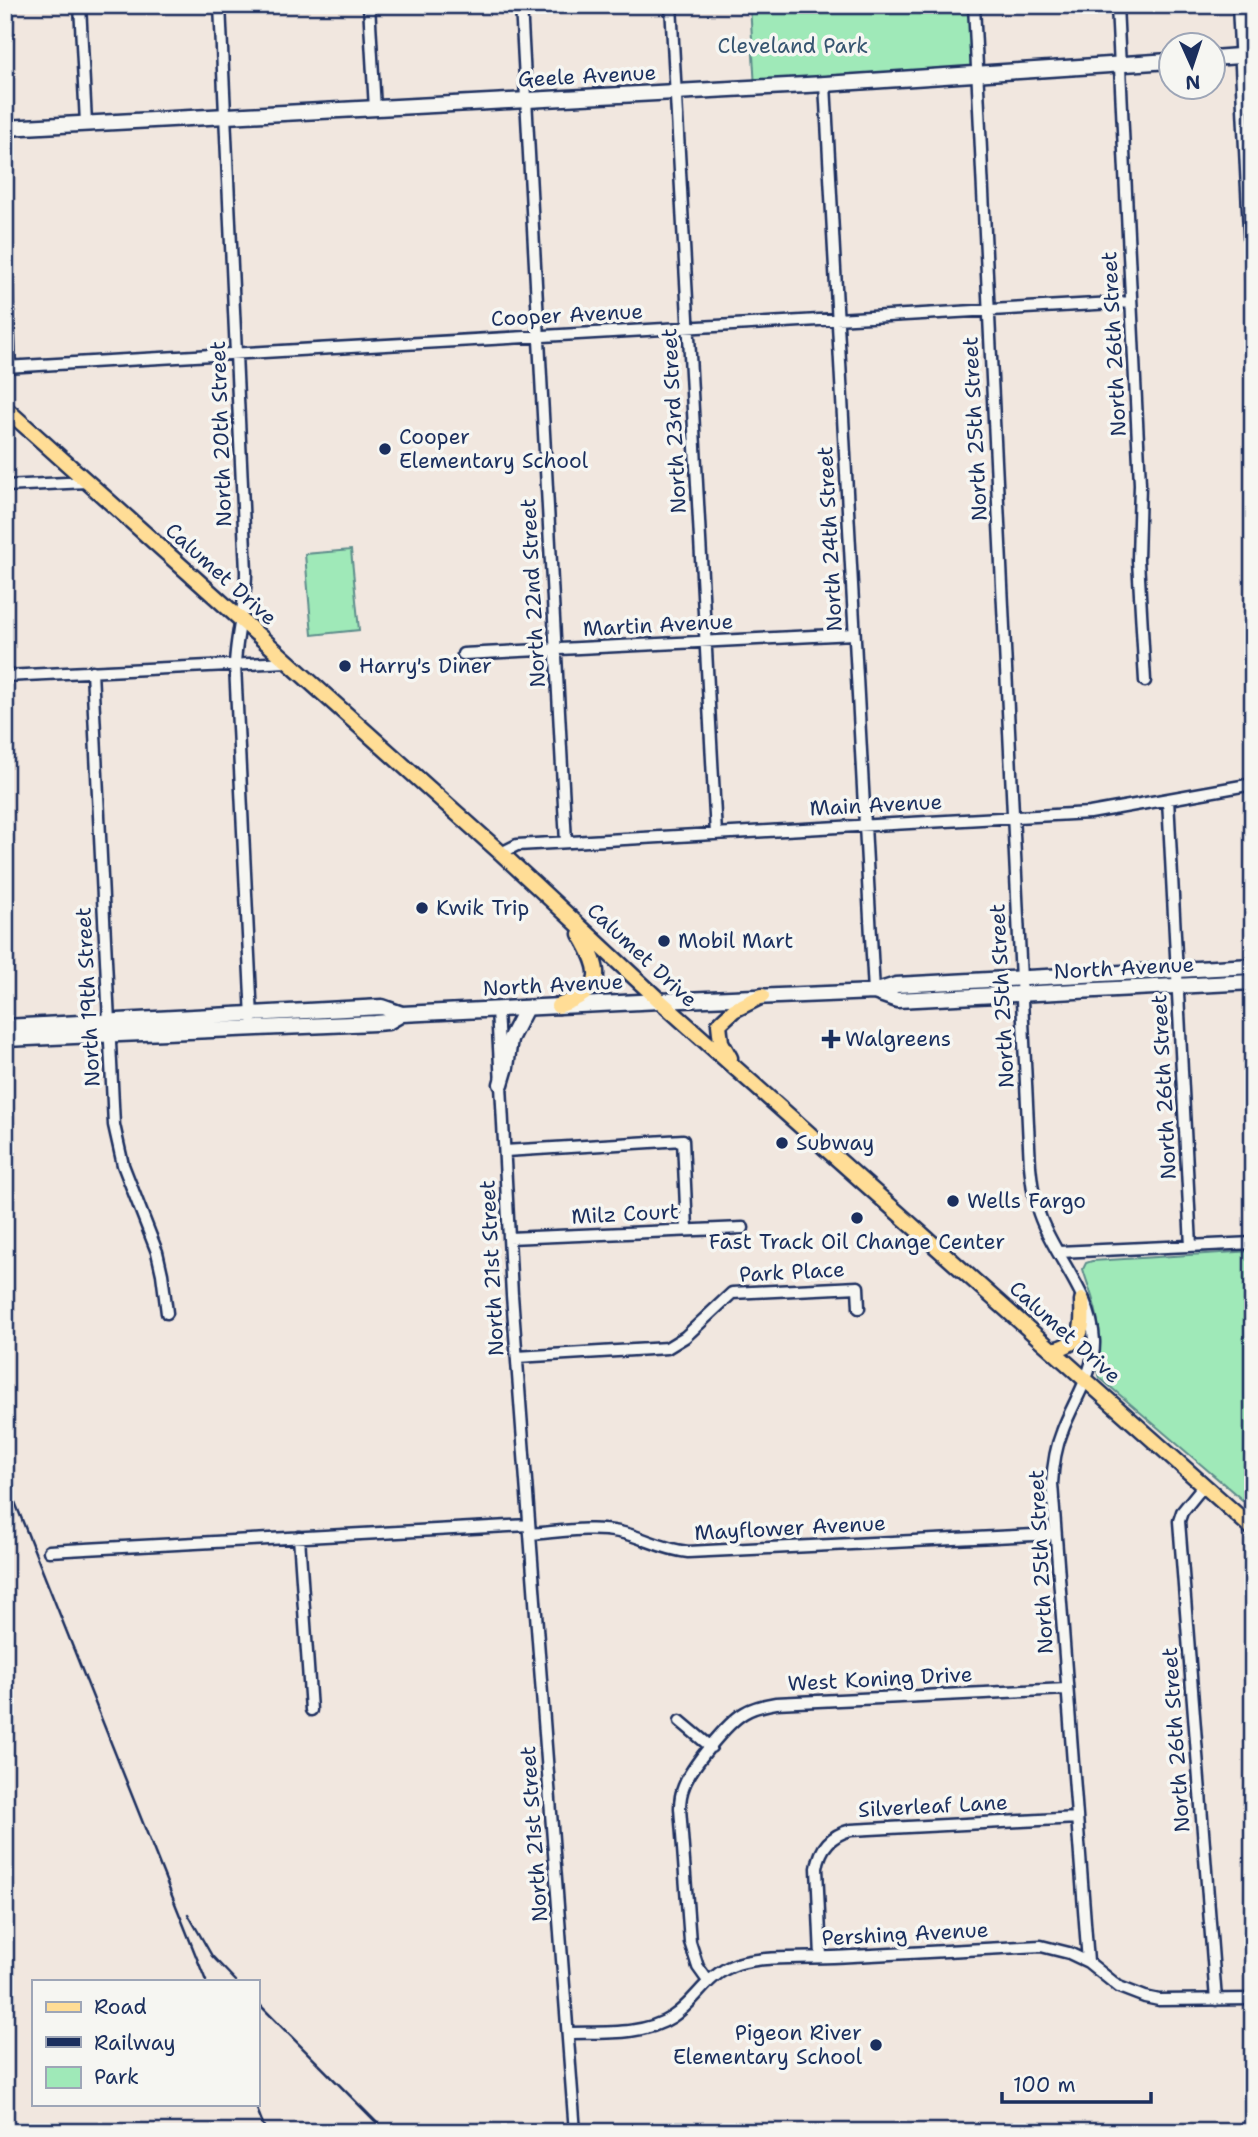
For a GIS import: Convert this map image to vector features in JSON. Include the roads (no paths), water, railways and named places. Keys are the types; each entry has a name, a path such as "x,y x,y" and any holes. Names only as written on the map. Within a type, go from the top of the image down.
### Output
{"main road":[{"path":"1226,57 1247,56"},
{"name":"Geele Avenue","path":"5,128 825,84 1156,62"},
{"name":"Calumet Drive","path":"5,408 501,853 741,1073 1253,1529"},
{"path":"558,1006 587,992 597,975 596,963 573,920"},
{"name":"North Avenue","path":"5,1039 109,1028 252,1021 375,1024 388,1022 402,1014 874,992 896,985 1253,967"},
{"name":"North Avenue","path":"874,992 897,1000 1253,982"},
{"path":"741,1073 724,1049 718,1032 719,1024 734,1010 762,996"},
{"path":"501,1084 510,1039 526,1008"},
{"name":"North Avenue","path":"5,1027 109,1028"},
{"path":"1053,1350 1070,1345 1078,1338 1082,1324 1082,1300"}],"street":[{"path":"80,5 86,123"},
{"name":"North 20th Street","path":"220,5 246,572 245,600 235,665 252,1021"},
{"path":"369,5 375,109"},
{"name":"North 22nd Street","path":"521,5 566,842"},
{"name":"North 23rd Street","path":"671,5 716,834"},
{"name":"North 25th Street","path":"974,5 1032,1185 1041,1220 1090,1317 1094,1343 1093,1358 1062,1432 1052,1485 1088,1962"},
{"name":"North 26th Street","path":"1117,5 1140,493 1138,560 1145,681"},
{"path":"1238,5 1247,56 1253,313"},
{"name":"North 24th Street","path":"825,84 874,992"},
{"path":"5,240 8,367"},
{"name":"Cooper Avenue","path":"8,367 1131,302"},
{"path":"5,486 87,482"},
{"name":"Martin Avenue","path":"463,654 855,634"},
{"path":"5,676 288,662"},
{"name":"North 19th Street","path":"92,671 114,1125 130,1188 157,1252 167,1313"},
{"name":"Main Avenue","path":"501,853 516,845 1090,813 1253,784"},
{"name":"North 26th Street","path":"1168,799 1191,1246"},
{"name":"North 21st Street","path":"497,1009 517,1357 575,2132"},
{"path":"505,1151 683,1140 687,1230"},
{"name":"Milz Court","path":"509,1238 743,1228"},
{"path":"1059,1252 1253,1243"},
{"name":"Park Place","path":"517,1357 667,1348 685,1337 732,1293 858,1287 859,1308"},
{"name":"North 26th Street","path":"1204,1485 1178,1521 1216,2000"},
{"name":"Mayflower Avenue","path":"49,1551 299,1537 530,1529 617,1532 658,1547 688,1552 1055,1534"},
{"path":"299,1537 312,1710"},
{"name":"West Koning Drive","path":"708,1981 698,1967 690,1942 680,1808 684,1784 691,1770 741,1715 764,1705 1067,1689"},
{"path":"680,1721 711,1747"},
{"name":"Silverleaf Lane","path":"821,1957 817,1868 827,1843 842,1832 1077,1818"},
{"name":"Pershing Avenue","path":"568,2034 651,2027 683,2009 708,1981 725,1969 752,1961 821,1957 1041,1947 1069,1953 1088,1962 1119,1987 1145,1997 1159,2000 1253,2000"}],"railway":[{"path":"5,1477 206,1980"},
{"path":"188,1914 212,1956 235,1980"},
{"path":"259,2004 386,2132"},
{"path":"256,2106 266,2132"}],"place":[{"name":"Cooper Elementary School","path":"385,449"},
{"name":"Harry's Diner","path":"345,666"},
{"name":"Kwik Trip","path":"422,908"},
{"name":"Mobil Mart","path":"664,941"},
{"name":"Walgreens","path":"831,1039"},
{"name":"Subway","path":"782,1143"},
{"name":"Wells Fargo","path":"953,1201"},
{"name":"Fast Track Oil Change Center","path":"857,1218"},
{"name":"Pigeon River Elementary School","path":"876,2045"}],"park label":[{"name":"Cleveland Park","path":"793,46"}]}
